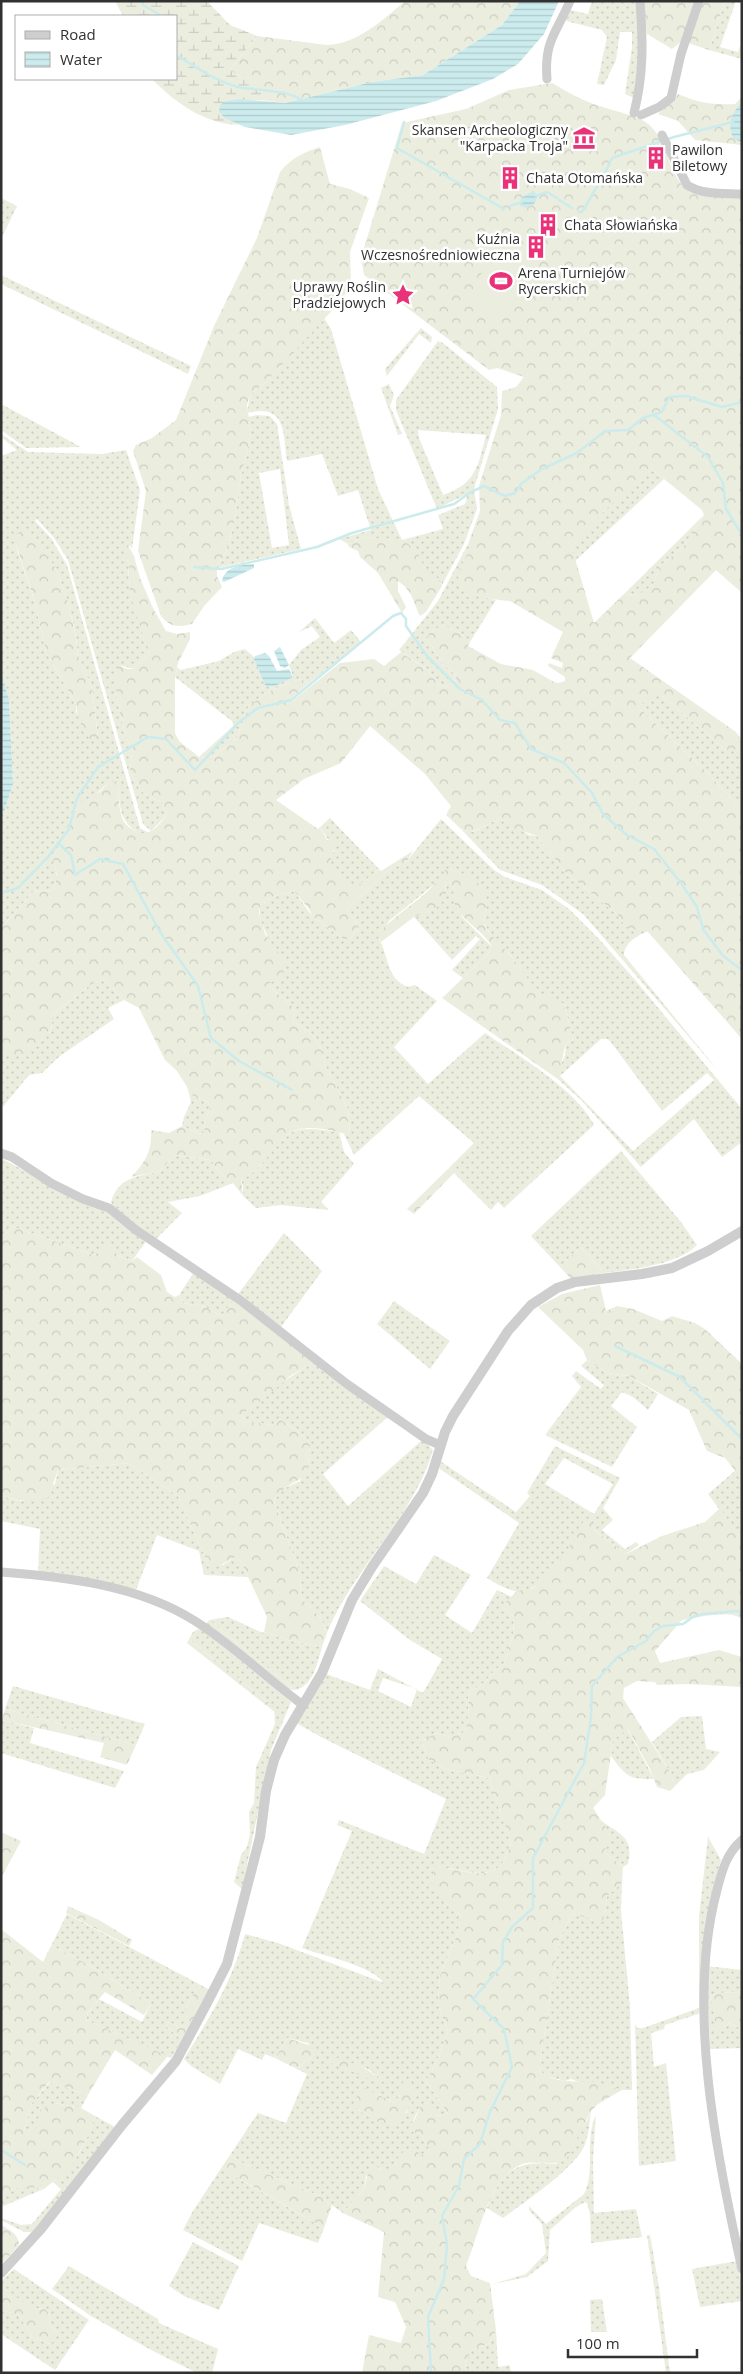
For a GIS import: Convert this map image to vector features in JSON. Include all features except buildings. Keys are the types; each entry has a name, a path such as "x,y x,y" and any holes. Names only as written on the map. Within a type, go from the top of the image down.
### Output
{"street":[{"path":"547,78 546,58 548,45 570,1"},
{"path":"640,1 644,50 638,114 659,107 671,98 681,54 700,1"},
{"path":"664,138 686,185 693,189 708,192 742,194"},
{"path":"1,1153 12,1157 51,1183 83,1199 109,1208 136,1230 240,1300 347,1384 426,1438 440,1445"},
{"path":"1,2273 41,2229 122,2125 176,2061 227,1964 260,1838 266,1791 274,1760 285,1735 322,1673 352,1600 372,1567 423,1493 432,1474 440,1445 453,1416 508,1330 531,1305 557,1288 576,1282 642,1274 672,1268 742,1231"},
{"path":"1,1572 60,1578 106,1586 143,1596 167,1606 195,1621 303,1705"},
{"path":"742,1840 734,1847 724,1864 710,1918 704,1966 710,2084 720,2164 742,2269"}],"green space":[{"path":"115,1 207,1 230,25 257,36 230,70 242,78 263,78 261,100 226,101 226,119 239,125 214,121 191,111 153,80 178,80 178,15 122,15"},
{"path":"405,1 520,1 502,25 423,75 372,82 285,103 261,100 262,78 242,78 230,70 257,36 327,45 338,44 369,30"},
{"path":"592,1 637,1 640,40 634,98 625,94 632,47 632,32 620,32 616,60 604,85 597,84 607,37 602,30 566,21 570,10 588,14"},
{"path":"643,1 725,1 709,50 682,41 672,49 647,34"},
{"path":"725,1 736,1 720,47 738,52 742,41 742,59 709,50"},
{"path":"552,83 586,101 644,121 653,128 679,181 687,189 701,195 742,197 742,593 716,570 630,658 736,732 739,740 739,749 726,750 661,695 652,695 638,707 706,771 742,811 742,1039 648,932 631,929 625,925 618,915 566,873 537,836 510,827 505,820 492,822 472,832 461,829 446,815 451,806 425,774 370,726 341,763 304,779 276,800 318,829 320,827 327,840 335,841 338,844 331,855 331,870 354,889 379,869 381,871 413,851 407,861 387,871 347,910 359,927 352,937 345,940 312,916 309,909 294,891 275,896 260,905 259,913 265,934 284,961 283,977 269,983 269,986 293,1007 294,1022 310,1032 321,1048 326,1067 348,1109 350,1135 317,1128 293,1131 283,1139 254,1171 241,1179 243,1196 233,1183 220,1173 211,1160 174,1155 160,1171 131,1177 147,1156 151,1130 169,1133 182,1126 200,1134 205,1129 204,1123 210,1109 208,1102 189,1094 177,1071 165,1060 139,1008 124,1000 104,980 94,982 59,1009 53,1016 51,1031 28,1051 13,1057 6,1053 1,1054 1,928 33,892 53,890 57,876 53,863 54,856 77,805 101,791 108,783 118,781 121,813 130,828 138,832 147,833 156,828 167,815 162,802 149,797 140,790 130,771 132,754 120,715 116,690 116,670 119,665 127,669 134,669 149,654 130,594 128,561 122,545 126,541 134,556 140,578 153,608 166,631 177,634 190,632 190,639 178,663 175,677 175,733 179,741 199,757 212,758 237,738 249,705 274,689 300,679 309,683 290,699 292,701 340,663 374,659 384,666 401,652 429,671 439,686 445,687 459,678 443,664 427,639 429,633 443,625 464,636 470,642 468,646 501,664 533,670 554,682 565,681 565,677 548,666 549,663 562,668 563,663 551,658 563,632 510,601 478,596 467,597 457,575 471,546 468,544 480,511 479,486 501,415 502,391 516,387 524,377 497,368 489,370 364,275 361,258 402,123 466,109 509,90","holes":["653,470 702,510 704,515 684,546 660,566 653,585 639,595 624,594 594,623 572,548 606,509"]},
{"path":"678,94 692,100 720,104 735,104 742,97 742,145 695,140 678,121 658,114"},
{"path":"320,147 330,184 350,189 369,198 350,252 351,286 338,304 266,382 250,395 247,405 251,434 240,481 234,525 225,555 217,564 217,576 222,587 205,605 192,624 172,625 161,616 138,551 146,491 133,451 136,445 152,438 176,420 214,326 257,238 280,172 298,156"},
{"path":"1,198 17,206 2,237 1,237"},
{"name":"Arena Turniejów Rycerskich","path":"498,242 534,260 503,319 467,301"},
{"path":"1,275 191,366 188,374 1,284"},
{"path":"324,318 331,329 378,489 402,540 443,529 438,515 465,504 467,497 465,495 437,509 396,410 396,400 438,341 497,387 498,409 474,489 477,509 464,544 442,585 441,581 431,575 401,540 379,539 366,536 348,544 339,539 371,530 358,490 338,496 322,454 287,461 283,430 276,416 269,412 260,411 247,413 250,395 266,382","holes":["418,430 486,435 478,465 469,479 454,491 443,495 419,438"]},
{"path":"421,328 432,337 431,343 419,334 387,376 385,369"},
{"path":"389,384 394,395 390,406 402,434 398,435 381,388"},
{"path":"1,404 81,447 26,448 1,430"},
{"path":"257,415 270,416 277,424 289,505 301,549 217,568 217,564 225,555 234,525 240,481 251,434 248,417","holes":["280,469 289,545 272,548 259,473"]},
{"path":"1,434 28,452 102,454 126,450 140,490 132,549 130,545 127,552 130,587 149,654 134,669 119,665 116,690 120,715 132,754 130,771 140,790 149,797 162,802 167,815 151,831 143,824 68,560 54,538 37,519 35,521 51,538 67,565 140,828 149,833 142,835 128,825 120,806 118,782 108,783 93,797 62,839 54,856 57,878 53,890 33,892 1,928 1,821 13,784 9,699 1,672 1,456 17,450 1,437","holes":["16,546 42,550 55,567 68,602 76,636 78,655 92,688 98,737 76,712 76,704 46,652 35,603"]},
{"path":"653,470 664,479 575,561 572,548 590,527 619,496"},
{"path":"704,515 684,546 660,566 653,585 639,595 624,594"},
{"path":"28,530 55,567 68,602 78,655 92,688 98,738 95,741 91,741 85,733 79,719 76,704 46,652 35,603 15,541 17,533"},
{"path":"366,536 397,539 405,542 419,555 423,566 441,581 442,586 426,612 420,616 410,593 398,581 398,591 406,607 402,613 378,573 360,557 358,551 349,547 348,544"},
{"path":"468,544 472,546 465,559 461,576 467,597 477,595 496,600 470,642 464,636 443,625 429,633 427,639 443,664 459,678 445,687 439,686 429,671 399,650 438,601"},
{"path":"315,618 334,643 351,630 361,642 309,683 300,679 274,689 249,705 237,738 212,758 199,757 233,726 233,722 175,677 177,668 181,670 219,661 234,652 245,649 254,657 266,687 275,686 293,676 289,665 301,650 320,637 312,626 299,632"},
{"path":"652,694 661,695 726,750 739,740 736,732 742,740 742,811 706,771 638,707"},
{"path":"330,818 379,869 354,890 331,870 331,855 335,850 320,827"},
{"path":"441,819 494,870 505,877 542,890 569,909 599,939 636,981 742,1109 742,1142 722,1157 694,1119 641,1167 583,1102 559,1080 559,1069 565,1056 566,1044 573,1039 564,1004 540,997 509,953 494,940 483,922 486,901 481,888 468,877 450,868 442,878 389,921 379,939 396,979 408,987 415,985 437,1001 394,1047 428,1084 485,1033 560,1086 586,1112 594,1125 504,1208 498,1202 491,1210 449,1168 474,1143 419,1096 354,1155 344,1134 350,1134 348,1109 326,1067 321,1048 310,1032 294,1022 293,1007 269,986 271,948 261,921 260,905 275,896 294,891 312,916 345,940 352,937 359,927 347,910 387,871 407,861","holes":["601,1039 607,1039 662,1111 707,1073 714,1080 633,1151 560,1076"]},
{"path":"505,820 529,835 537,836 566,873 618,915 625,925 631,929 648,931 629,943 624,955 720,1073 583,914 542,885 500,870 461,829 473,832 492,822"},
{"path":"450,868 469,877 481,887 485,893 486,901 483,922 540,996 549,996 564,1004 573,1039 566,1044 559,1080 442,998 487,955 492,947 481,933 461,914 453,898 454,888 449,881 445,881 446,892 444,900 436,908 414,917 381,942 377,935 428,891 442,878 445,870"},
{"path":"445,881 449,881 454,888 462,917 492,947 487,955 463,978 452,970 480,939 476,936 452,960 414,917 433,909 446,892"},
{"path":"104,980 124,1000 108,1008 114,1019 60,1056 42,1073 29,1075 1,1109 1,1054 51,1032 53,1016 59,1009 94,982"},
{"path":"189,1094 208,1102 210,1109 204,1123 205,1129 200,1134 182,1126 191,1102"},
{"path":"314,1129 339,1132 344,1152 354,1164 321,1202 329,1210 281,1205 256,1208 243,1196 241,1179 257,1169 286,1136 296,1130"},
{"path":"621,1151 681,1222 697,1245 689,1252 666,1262 604,1273 581,1247 560,1267 531,1236"},
{"path":"174,1155 211,1160 220,1173 233,1183 200,1196 168,1202 182,1213 155,1240 114,1208 111,1202 114,1193 124,1182 160,1171"},
{"path":"1,1158 36,1177 109,1211 147,1240 132,1261 119,1256 108,1246 94,1255 14,1227 1,1237"},
{"path":"449,1168 454,1173 414,1214 407,1209"},
{"path":"14,1227 94,1255 100,1246 108,1245 119,1256 132,1261 137,1257 161,1275 167,1292 175,1297 179,1295 183,1303 206,1307 221,1316 236,1298 315,1362 290,1376 265,1398 243,1413 244,1421 273,1425 280,1419 300,1433 310,1444 309,1472 285,1488 274,1501 300,1574 301,1598 320,1617 327,1633 322,1647 288,1640 264,1632 267,1617 241,1562 236,1557 215,1568 209,1566 178,1496 129,1463 58,1470 48,1498 42,1500 19,1500 1,1496 1,1237"},
{"path":"284,1233 322,1271 281,1327 238,1294"},
{"path":"581,1247 604,1273 571,1279 560,1267"},
{"path":"194,1272 236,1298 221,1316 206,1307 183,1303 179,1295"},
{"path":"600,1285 606,1311 617,1306 633,1309 662,1321 672,1316 695,1323 705,1329 742,1364 742,1479 725,1458 707,1451 689,1410 629,1376 607,1373 587,1360 583,1350 538,1307 562,1294"},
{"path":"394,1301 450,1341 430,1369 377,1324"},
{"path":"587,1360 607,1373 629,1376 658,1394 648,1410 633,1397 622,1392 611,1406 637,1427 612,1467 545,1435 581,1387 572,1376 576,1371 601,1389 604,1385 581,1366"},
{"path":"315,1362 390,1415 323,1474 348,1506 421,1441 433,1450 424,1475 412,1498 352,1586 338,1609 327,1633 320,1617 301,1598 300,1574 274,1501 281,1490 300,1481 308,1463 310,1444 300,1433 280,1419 273,1425 244,1421 243,1413 305,1367"},
{"path":"555,1446 620,1478 603,1508 613,1520 602,1530 625,1549 636,1542 639,1545 626,1554 594,1530 580,1532 553,1570 535,1586 515,1591 504,1587 487,1578 519,1523 437,1467 440,1461 516,1512 530,1496 527,1493","holes":["564,1458 613,1484 594,1514 545,1484"]},
{"path":"129,1463 178,1496 209,1566 223,1565 236,1557 241,1562 248,1577 204,1575 199,1551 157,1535 136,1590 38,1572 40,1529 1,1521 1,1496 22,1501 55,1484 58,1470"},
{"path":"736,1470 742,1479 742,1540 708,1494"},
{"path":"720,1508 742,1540 742,1619 736,1616 721,1614 682,1620 655,1651 660,1663 719,1650 742,1657 742,1687 689,1684 657,1685 655,1682 637,1681 624,1688 623,1698 670,1772 675,1786 670,1791 657,1787 650,1769 628,1729 613,1740 605,1795 593,1808 611,1835 609,1845 603,1851 623,1867 622,1883 607,1896 603,1922 572,1914 559,1940 539,2070 558,2080 595,2082 622,2090 598,2104 591,2111 566,2160 554,2163 525,2163 520,2165 509,2173 492,2196 466,2266 471,2276 490,2283 496,2330 490,2343 472,2350 465,2363 466,2373 362,2373 369,2335 401,2343 406,2327 395,2302 378,2297 384,2232 343,2213 364,2189 370,2165 385,2171 397,2163 398,2157 403,2152 416,2151 422,2155 428,2153 429,2147 420,2134 409,2131 421,2106 427,2103 434,2107 437,2116 448,2113 426,2081 435,2065 448,2032 438,2004 440,1976 458,1932 461,1915 444,1902 430,1880 437,1866 470,1873 495,1870 501,1865 511,1844 489,1778 446,1769 429,1760 422,1742 435,1733 451,1737 465,1732 469,1715 468,1694 485,1682 495,1670 504,1664 513,1636 514,1617 502,1606 517,1591 533,1588 553,1570 571,1544 571,1536 580,1531 584,1518 592,1520 594,1530 626,1554 662,1536 705,1522"},
{"path":"434,1555 471,1575 445,1615 472,1633 497,1590 512,1597 502,1606 514,1617 513,1636 504,1664 495,1670 485,1682 468,1694 469,1715 465,1732 451,1737 435,1733 422,1742 429,1760 446,1769 489,1778 511,1844 501,1865 490,1872 476,1873 448,1868 444,1902 461,1915 458,1932 440,1976 438,2004 448,2032 435,2065 426,2081 448,2113 437,2116 427,2103 424,2105 418,2111 410,2131 420,2134 429,2147 428,2153 397,2163 385,2172 377,2167 366,2176 364,2189 343,2213 319,2196 238,2161 230,2155 258,2113 286,2123 307,2074 297,2069 314,2055 308,2043 287,2038 275,2058 265,2054 262,2060 238,2049 220,2084 191,2066 184,2059 227,1983 245,1934 278,1943 384,1983 369,1971 358,1966 302,1948 352,1831 337,1825 339,1820 424,1854 446,1799 296,1723 326,1674 370,1690 378,1669 413,1688 383,1678 378,1691 411,1707 417,1690 423,1693 442,1659 410,1640 360,1601 384,1566 416,1584","holes":["330,2062 352,2064 366,2068 381,2083","403,2083 416,2095 408,2106 407,2113 366,2114 358,2110 378,2094 394,2102 397,2101"]},
{"path":"228,1617 263,1633 322,1647 314,1673 306,1684 295,1690 209,1620"},
{"path":"209,1620 295,1690 288,1689 205,1625"},
{"path":"198,1629 203,1630 291,1702 271,1750 242,1889 234,1882 241,1855 247,1847 250,1834 249,1812 254,1803 256,1767 275,1724 274,1707 189,1639 193,1632"},
{"path":"189,1639 274,1707 276,1713 187,1643"},
{"path":"13,1686 145,1724 136,1745 5,1709"},
{"path":"5,1709 136,1745 127,1765 100,1757 104,1743 2,1720"},
{"path":"702,1716 706,1749 720,1752 704,1770 687,1774 675,1786 670,1772 652,1742 681,1717"},
{"path":"2,1720 34,1728 30,1743 124,1771 115,1788 1,1753"},
{"path":"627,1728 654,1779 639,1779 629,1775 611,1756 613,1740"},
{"path":"601,1821 620,1833 627,1842 629,1848 628,1864 623,1867 603,1851 604,1826"},
{"path":"1,1832 21,1841 1,1878"},
{"path":"708,1837 721,1860 704,1934 703,2010 698,2014 665,2025 664,2029 651,2033 654,2067 666,2063 676,2161 639,2166 635,2024 637,2028 643,2028 699,2008 699,1916"},
{"path":"622,1883 621,1911 630,2006 632,2090 619,2090 595,2082 581,2083 571,2079 565,2081 546,2076 539,2070 559,1940 572,1914 603,1921 607,1896"},
{"path":"68,1906 99,1920 132,1940 129,1946 66,1913"},
{"path":"67,1914 199,1984 184,2011 184,2025 182,2028 168,2022 166,2026 182,2040 171,2058 86,2020 88,2012 99,1999 142,2022 151,2003 51,1946"},
{"path":"1,1929 43,1962 51,1946 151,2003 144,2015 105,1992 88,2012 86,2020 168,2056 152,2075 115,2050 88,2095 49,2082 32,2103 24,2130 36,2131 40,2110 55,2103 81,2108 95,2116 88,2136 71,2167 44,2189 22,2188 11,2190 1,2195"},
{"path":"706,1966 742,1970 742,1992 718,1993 711,1996 714,2011 723,2028 729,2023 742,2029 742,2048 710,2049"},
{"path":"199,1984 210,1990 182,2040 166,2026 168,2022 182,2028 184,2025 184,2011"},
{"path":"742,1992 742,2029 729,2023 717,2034 711,1996 718,1993"},
{"path":"287,2038 315,2047 314,2055 297,2069 275,2058"},
{"path":"332,2056 361,2066 383,2080 381,2084 330,2062"},
{"path":"50,2082 88,2095 81,2108 55,2103 36,2132 24,2130 32,2103"},
{"path":"403,2082 414,2088 416,2095 399,2124 388,2125 381,2123 363,2113 354,2105 362,2087 394,2102 397,2100"},
{"path":"591,2111 584,2148 566,2169 503,2218 487,2208 498,2185 512,2171 520,2166 530,2164 556,2164 588,2119"},
{"path":"596,2115 593,2160 594,2213 636,2209 642,2237 591,2243 590,2214 585,2202 576,2207 550,2230 548,2261 527,2277 493,2284 526,2274 546,2253 542,2224 529,2210 529,2206 546,2224 584,2194 589,2176 591,2134"},
{"path":"95,2116 115,2127 38,2227 31,2232 24,2232 1,2220 1,2218 21,2225 32,2224 61,2189 53,2182 74,2160 88,2136"},
{"path":"230,2155 238,2161 319,2196 332,2205 324,2228 226,2171 222,2167"},
{"path":"222,2167 324,2228 318,2243 259,2223 242,2261 183,2230"},
{"path":"27,2186 44,2189 1,2207 1,2195 9,2190"},
{"path":"1,2225 16,2235 19,2245 1,2265"},
{"path":"647,2235 650,2235 659,2287 670,2373 666,2373"},
{"path":"193,2242 239,2266 219,2310 184,2296 169,2286"},
{"path":"737,2261 742,2286 742,2301 700,2307 692,2269"},
{"path":"69,2266 158,2319 159,2323 218,2349 212,2373 197,2373 151,2350 91,2316 52,2289"},
{"path":"14,2269 89,2320 55,2370 1,2334 1,2310 19,2315 32,2337 50,2344 56,2331 49,2323 50,2316 45,2308 33,2309 1,2288 1,2281"},
{"path":"2,2287 33,2309 45,2308 50,2316 49,2323 56,2331 56,2340 50,2344 32,2337 19,2315 1,2310"},
{"path":"602,2299 607,2332 591,2332 590,2300"},
{"path":"496,2330 498,2367 510,2365 511,2373 466,2373 465,2363 472,2350 490,2343"}],"water":[{"path":"520,1 559,1 544,34 518,64 493,79 436,101 345,125 291,135 245,127 226,119 219,112 220,105 226,101 238,99 285,103 372,82 423,75 502,25"},
{"path":"742,102 742,142 734,139 730,124 735,110"},
{"path":"533,191 538,195 535,203 527,208 520,206 521,198"},
{"path":"254,564 254,568 224,582 222,581 226,572 230,569"},
{"path":"280,647 289,665 285,668 280,666 274,651"},
{"path":"265,653 269,656 277,671 289,669 293,677 275,686 266,687 254,659 255,656"},
{"path":"1,672 9,699 13,784 1,821"}],"waterway":[{"path":"142,1 143,5 160,15"},
{"path":"178,56 221,81 238,87 279,92 302,100"},
{"path":"404,122 397,148 504,209"},
{"path":"604,175 612,158 674,137 733,122"},
{"path":"579,212 582,212 601,180"},
{"path":"536,196 547,192 557,198"},
{"path":"559,200 572,208"},
{"path":"510,206 522,202"},
{"path":"194,567 221,569 317,547 352,533 454,504 471,492 484,486 505,496 515,493 522,483 542,469 577,453 605,431 628,430 643,418 662,412 669,397 686,396 722,407 742,402"},
{"path":"654,415 708,457 723,483 726,509 742,535"},
{"path":"1,893 18,888 48,857 69,829 77,798 98,767 148,737 166,739 195,770 238,723 258,708 291,700 393,616 401,613 406,619 406,626 427,656 460,689 482,700 500,720 515,723 531,749 564,763 592,793 603,814 627,835 654,849 697,907 703,929 723,956 742,970"},
{"path":"58,843 71,855 75,875 100,859 123,864 160,932 198,986 211,1038 239,1061 292,1090"},
{"path":"615,1346 680,1377 742,1439"},
{"path":"431,2373 428,2317 444,2279 447,2244 442,2216 459,2186 464,2159 480,2144 490,2112 512,2067 504,2029 473,1999 502,1965 503,1942 512,1927 533,1908 533,1858 584,1763 591,1717 592,1686 617,1657 646,1641 654,1631 663,1626 683,1624 693,1617 703,1614 738,1611 742,1613"},
{"path":"1,2150 25,2165"}],"place":[{"name":"Skansen Archeologiczny \"Karpacka Troja\"","path":"584,138"},
{"name":"Pawilon Biletowy","path":"656,158"},
{"name":"Chata Otomańska","path":"510,178"},
{"name":"Chata Słowiańska","path":"548,225"},
{"name":"Kuźnia Wczesnośredniowieczna","path":"536,247"},
{"name":"Arena Turniejów Rycerskich","path":"501,281"},
{"name":"Uprawy Roślin Pradziejowych","path":"403,295"}]}
